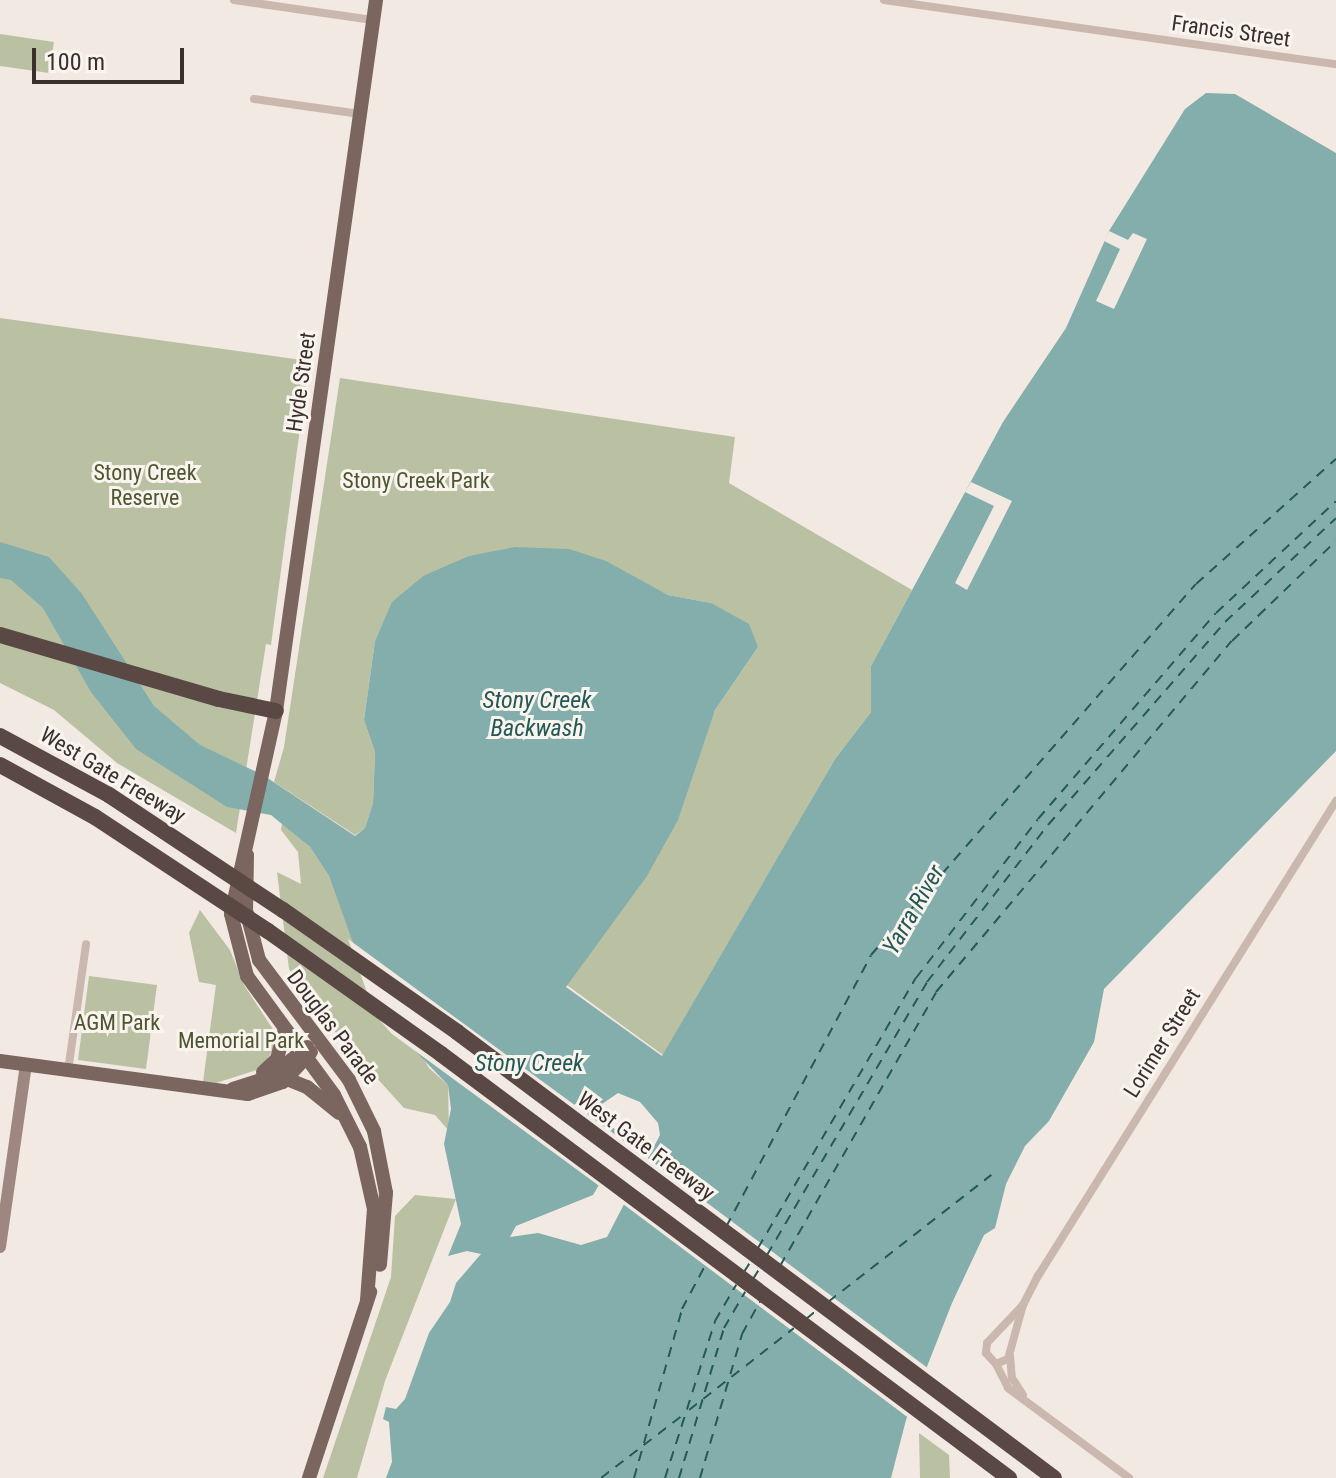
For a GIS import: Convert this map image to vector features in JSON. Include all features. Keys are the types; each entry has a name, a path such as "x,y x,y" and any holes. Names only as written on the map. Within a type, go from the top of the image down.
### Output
{"highway":[{"path":"6,637 160,682 276,711"},
{"name":"West Gate Freeway","path":"0,736 109,795 306,926 1054,1478"},
{"name":"West Gate Freeway","path":"0,765 95,817 268,931 441,1054 1009,1478"}],"main road":[{"name":"Hyde Street","path":"264,769 276,711 375,6"},
{"name":"Douglas Parade","path":"264,769 232,893 234,938 247,976 304,1054 355,1135 374,1209 367,1300"},
{"name":"Douglas Parade","path":"251,820 245,898 253,945 273,984 360,1097 382,1161 384,1242 309,1478"},
{"path":"224,1091 275,1063 285,1029"},
{"path":"224,1091 271,1077 318,1042"},
{"path":"0,1061 257,1093 287,1079 304,1054"},
{"path":"287,1079 327,1101 355,1135"}],"street":[{"path":"234,0 375,6"},
{"name":"Francis Street","path":"884,0 1336,64"},
{"path":"254,99 360,114"},
{"name":"Lorimer Street","path":"996,1364 988,1356 987,1343 1023,1305 1336,801"},
{"path":"68,1071 86,944"},
{"path":"0,1247 26,1065"},
{"name":"Lorimer Street","path":"1010,1356 1023,1305"},
{"path":"1027,1401 1012,1378 1010,1356 996,1364 1005,1386 1129,1478"}],"green space":[{"path":"0,34 54,42 49,73 0,66"},
{"name":"Stony Creek Reserve","path":"0,318 309,361 271,645 266,644 236,833 117,763 54,710 0,683"},
{"name":"Stony Creek Park","path":"340,378 735,437 729,483 912,590 871,666 871,712 835,759 663,1055 564,983 700,747 715,710 758,647 711,603 668,595 638,580 423,576 393,602 375,641 364,720 375,752 373,803 365,828 355,835 274,782 284,747"},
{"path":"282,823 310,847 329,876 352,936 429,1068 448,1085 449,1131 435,1115 404,1108 307,1001 289,969 277,872 301,884 298,852 281,830"},
{"name":"Memorial Park","path":"200,910 230,950 244,985 280,1040 260,1069 216,1083 203,1082 216,985 199,982 189,933"},
{"name":"AGM Park","path":"89,976 157,985 146,1069 78,1060"},
{"path":"415,1195 456,1199 385,1381 357,1478 323,1478 391,1277 395,1216"},
{"path":"919,1433 949,1455 950,1478 920,1478"}],"water":[{"path":"1206,93 1235,94 1336,153 1336,751 1104,989 1094,1042 1049,1121 1025,1146 1006,1184 995,1228 984,1235 952,1303 906,1420 891,1478 386,1478 392,1462 389,1422 383,1419 386,1407 396,1409 405,1399 429,1333 450,1302 456,1283 481,1254 467,1251 448,1256 461,1224 444,1144 451,1109 448,1085 378,1012 329,876 310,847 271,815 227,807 136,749 91,692 43,608 11,580 0,578 0,542 49,557 82,594 154,706 200,745 263,775 355,836 365,828 373,803 375,752 364,720 375,641 392,602 423,576 469,556 515,547 569,549 606,561 668,595 711,603 749,624 758,647 715,710 678,820 647,876 566,987 662,1056 835,759 871,712 871,666 1003,422 1066,328 1109,231 1185,109","holes":["618,1093 640,1102 658,1123 660,1135 607,1237 581,1245 538,1233 510,1237 516,1226 593,1195 625,1141 603,1116 602,1104"]}],"pier":[{"path":"1109,231 1128,240 1133,233 1147,239 1114,309 1096,301 1120,249 1104,241"},
{"path":"971,482 1012,501 967,590 955,583 994,506 965,492"},
{"path":"348,939 628,1144 602,1188 392,1034 375,1015"},
{"path":"646,1157 929,1369 910,1419 619,1201"}],"ferry route":[{"path":"726,1227 871,955 1196,584 1336,459"},
{"path":"758,1248 916,978 1038,819 1216,613 1336,501"},
{"path":"767,1255 927,982 1048,825 1225,622 1336,518"},
{"path":"780,1266 936,992 1232,641 1336,541"},
{"path":"828,1302 991,1175"},
{"path":"634,1478 682,1309 708,1260"},
{"path":"744,1272 751,1261"},
{"path":"753,1279 760,1268"},
{"path":"665,1478 715,1321 736,1285"},
{"path":"679,1478 724,1328 745,1292"},
{"path":"700,1478 742,1334 761,1300"},
{"path":"806,1319 816,1311"},
{"path":"689,1410 794,1328"},
{"path":"601,1478 684,1414"}],"water label":[{"name":"Stony Creek Backwash","path":"537,715"},
{"name":"Yarra River","path":"914,910"},
{"name":"Stony Creek","path":"529,1064"}]}
